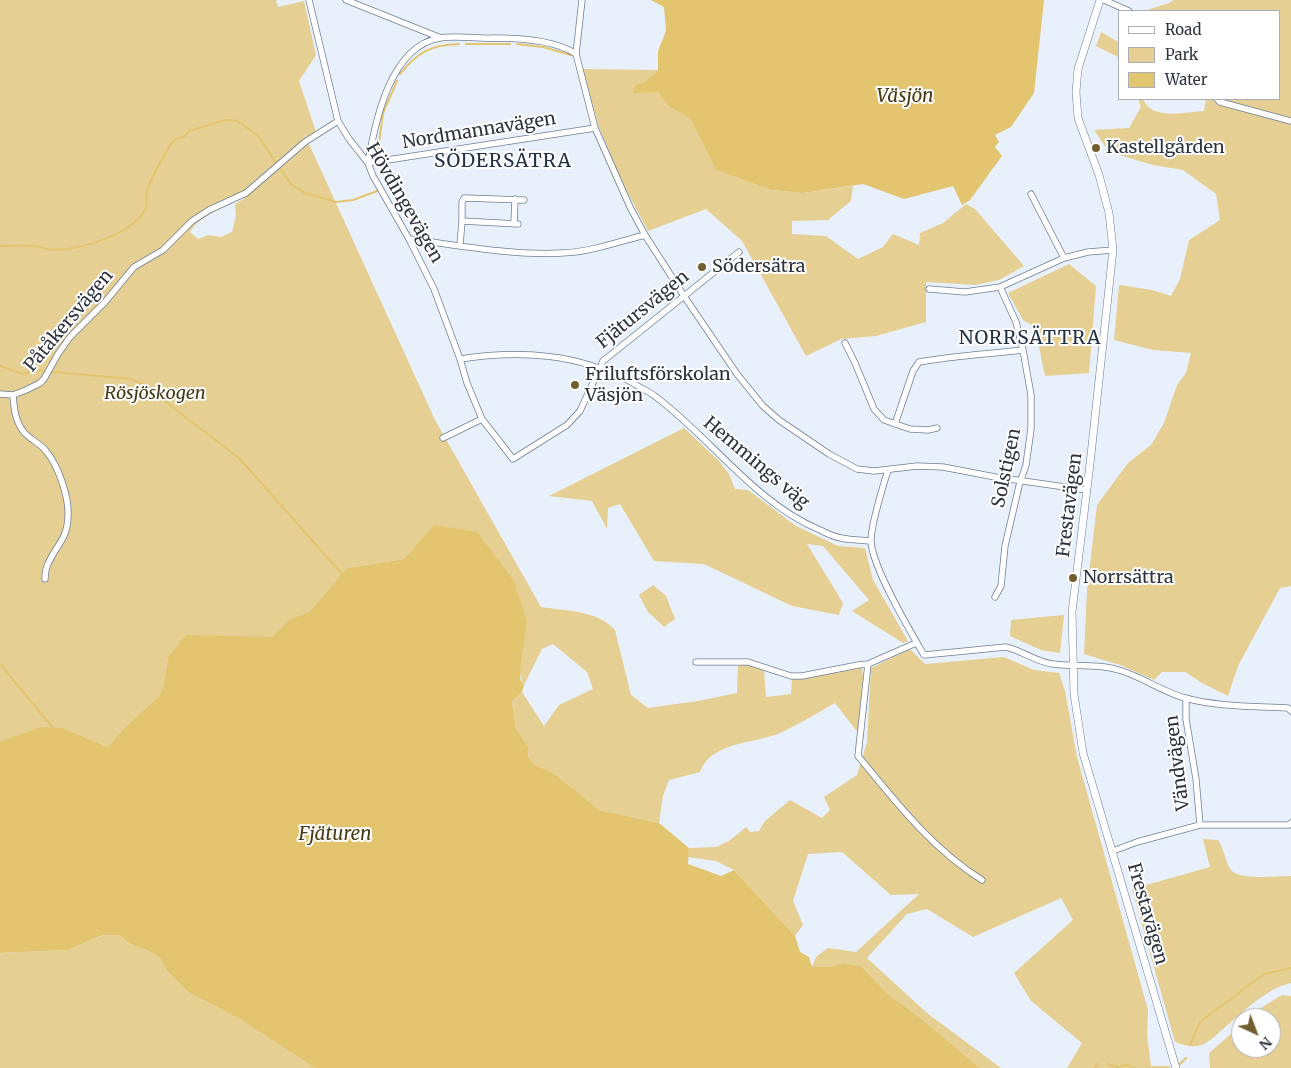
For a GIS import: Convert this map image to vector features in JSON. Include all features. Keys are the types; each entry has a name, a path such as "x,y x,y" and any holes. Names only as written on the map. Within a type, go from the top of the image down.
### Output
{"street":[{"name":"Hövdingevägen","path":"309,0 338,121 349,139 368,163 373,176 409,239 434,289 482,420 513,459"},
{"path":"346,0 442,38"},
{"path":"582,0 576,54 595,128 645,235 737,374 762,406 829,454 858,469 874,471 917,466 943,467 1086,490"},
{"name":"Frestavägen","path":"1100,0 1078,69 1076,92 1078,118 1100,175 1109,213 1112,250 1072,612 1072,666 1074,694 1083,753 1176,1068"},
{"path":"1104,0 1127,10"},
{"path":"368,163 376,119 387,90 399,67 424,44 442,38 512,38 556,46 576,54"},
{"path":"1218,100 1291,121"},
{"name":"Påtåkersvägen","path":"13,395 26,390 44,379 70,337 105,302 134,268 163,250 192,221 209,210 246,193 305,142 338,121"},
{"name":"Nordmannavägen","path":"368,163 595,128"},
{"path":"1030,194 1064,258"},
{"path":"460,245 462,202 464,198 524,200"},
{"path":"462,221 516,223 515,199"},
{"path":"409,239 510,251 562,253 603,246 645,235"},
{"path":"929,289 965,292 1000,287 1064,258 1088,252 1112,250"},
{"name":"Fjätursvägen","path":"513,459 567,425 580,411 603,361 739,252"},
{"name":"Solstigen","path":"995,597 1001,586 1005,546 1026,465 1031,421 1031,395 1023,350 1016,322 1000,287"},
{"path":"844,343 855,363 874,409 884,420 910,429 928,430 937,428"},
{"path":"894,424 913,371 919,362 955,356 1023,350"},
{"name":"Hemmings väg","path":"460,359 489,355 536,354 566,358 600,368 621,377 655,396 766,496 801,522 840,538 871,541"},
{"path":"0,394 13,395 14,413 23,432 47,452 59,474 66,494 69,514 67,529 61,543 47,564 44,579"},
{"path":"443,438 482,420"},
{"path":"888,470 871,541 881,573 924,656 1006,647 1044,662 1072,666 1101,666 1121,670 1162,690 1186,698 1233,705 1288,708 1291,711"},
{"path":"696,662 748,662 790,676 802,676 868,664 916,643"},
{"path":"868,664 858,756 896,803 943,850 967,871 982,880"},
{"name":"Vändvägen","path":"1186,698 1186,719 1196,779 1200,825"},
{"path":"1113,851 1137,842 1200,825 1289,825 1291,823"}],"green space":[{"name":"Rösjöskogen","path":"0,0 276,0 278,7 304,1 316,55 299,81 316,132 307,137 304,133 435,420 541,607 581,612 608,623 615,630 631,695 648,708 737,693 738,664 754,666 764,670 766,697 791,694 792,679 862,668 863,679 858,731 835,703 780,733 735,745 714,754 700,772 669,780 663,796 659,823 599,810 555,774 534,764 528,757 529,748 516,728 512,701 522,692 544,726 559,705 593,689 587,672 553,644 542,649 524,685 521,678 520,663 527,622 435,525 404,559 347,568 298,638 168,658 163,688 159,696 124,728 108,747 64,729 0,746","holes":["243,197 245,198 235,204 236,215 232,232 221,237 208,235 198,239 190,232 207,216"]},
{"path":"1173,0 1291,0 1291,586 1280,588 1238,666 1228,696 1185,672 1162,672 1154,680 1120,665 1084,654 1087,590 1097,505 1128,463 1151,445 1164,423 1177,385 1186,373 1191,353 1153,350 1114,340 1119,285 1152,290 1171,296 1180,279 1189,240 1220,220 1216,194 1183,170 1153,165 1109,152 1094,130 1129,128 1141,107 1138,100 1144,100 1147,106 1153,110 1170,114 1204,111 1206,100 1281,100 1281,10 1147,10"},
{"path":"1101,32 1118,42 1118,57 1096,46"},
{"path":"582,69 658,70 645,82 635,85 658,92 668,106 690,119 716,170 771,190 803,193 853,186 851,201 828,220 792,221 792,234 826,236 858,259 883,247 893,234 919,245 920,233 943,223 966,204 975,209 1024,266 999,280 975,285 926,282 926,322 876,336 841,339 806,356 742,241 706,209 648,231 620,178 599,127"},
{"path":"1069,264 1096,286 1089,373 1045,376 1035,327 1023,320 1008,293"},
{"path":"684,428 719,461 729,474 735,489 748,490 796,526 838,546 865,548 873,580 908,641 903,643 852,611 869,600 823,546 807,544 843,603 839,615 792,606 704,564 654,561 620,504 608,508 607,529 592,501 549,496"},
{"path":"653,585 666,596 675,619 664,627 648,612 639,595"},
{"path":"1064,615 1060,653 1041,650 1010,636 1011,620"},
{"path":"910,649 925,664 1004,657 1034,670 1059,673 1065,691 1077,757 1148,1010 1147,1035 1151,1066 1170,1066 1170,1068 1067,1068 1082,1043 1031,1001 1014,973 1073,920 1061,898 973,937 927,909 907,914 867,958 927,1013 1001,1068 980,1068 918,1016 889,995 861,966 844,963 828,967 812,967 816,957 828,948 856,952 919,894 891,895 842,852 808,854 793,901 803,925 795,936 734,870 716,861 688,857 689,848 716,847 729,841 746,827 750,832 759,831 765,821 790,800 822,818 830,810 824,797 857,775 867,742 871,668"},
{"path":"1203,839 1218,840 1230,869 1234,873 1268,877 1291,876 1291,983 1272,990 1247,1008 1231,1008 1231,1022 1207,1042 1198,1046 1191,1046 1175,1042 1132,889 1210,867"},
{"path":"104,935 120,935 128,943 149,951 160,958 167,971 188,992 241,1020 315,1068 0,1068 0,953 68,950"},
{"path":"1282,995 1291,996 1291,1068 1210,1068 1209,1053 1231,1034 1231,1058 1281,1058 1281,1008 1261,1008"}],"water":[{"name":"Väsjön","path":"651,0 1044,0 1034,93 1011,127 995,135 999,142 995,147 1002,156 970,200 962,205 953,186 904,199 863,184 803,193 771,190 716,170 690,119 668,106 658,92 634,93 635,85 645,82 658,70 658,51 666,31 664,7"},
{"name":"Fjäturen","path":"434,525 477,532 514,581 527,622 520,679 524,685 522,692 512,701 516,728 529,748 528,757 534,764 555,774 599,810 659,823 689,848 688,864 721,876 734,870 795,936 800,952 809,957 812,967 828,967 844,963 861,966 889,995 918,1016 980,1068 315,1068 241,1020 188,992 167,971 160,958 149,951 128,943 120,935 103,935 68,950 0,953 0,742 41,727 62,728 108,747 124,728 159,696 163,688 168,658 186,635 272,637 289,620 310,612 347,568 404,559"}],"waterway":[{"path":"400,74 413,60 425,51 440,46 459,44"},
{"path":"466,44 510,44"},
{"path":"517,44 543,47 571,55"},
{"path":"377,157 383,113 397,81"},
{"path":"0,246 30,246 51,250 64,249 90,244 117,234 129,227 145,210 150,182 171,144 176,139 185,136 189,131 225,120 238,121 259,137 276,163"},
{"path":"279,167 291,184 305,193 336,202 353,200 377,191"},
{"path":"0,366 23,374 37,370 44,371"},
{"path":"53,372 131,379 144,385 240,459 341,573"},
{"path":"0,664 53,728"},
{"path":"1190,1045 1200,1022 1264,974 1291,968"},
{"path":"1180,1064 1186,1058"},
{"path":"1094,1068 1098,1064"},
{"path":"1108,1064 1118,1067 1128,1065 1134,1068"}],"place":[{"name":"Kastellgården","path":"1096,148"},
{"name":"Södersätra","path":"702,267"},
{"name":"Friluftsförskolan Väsjön","path":"575,385"},
{"name":"Norrsättra","path":"1073,578"}],"district":[{"name":"SÖDERSÄTRA","path":"503,162"},
{"name":"NORRSÄTTRA","path":"1030,339"}]}
